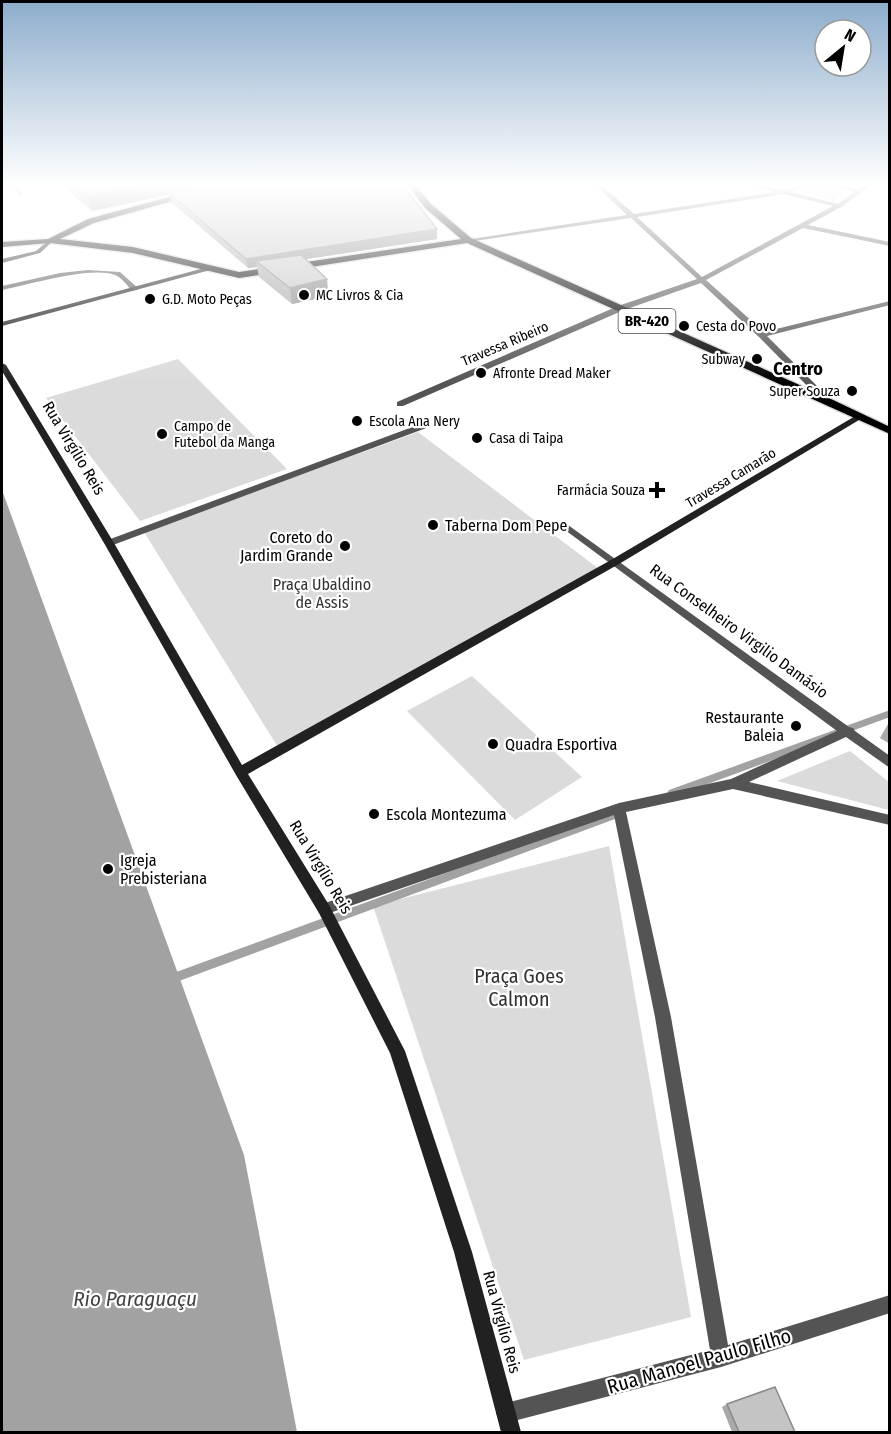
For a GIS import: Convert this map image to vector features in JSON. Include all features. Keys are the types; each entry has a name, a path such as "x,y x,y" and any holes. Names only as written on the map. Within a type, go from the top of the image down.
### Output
{"main road":[{"path":"137,251 239,275 397,251"},
{"name":"BR-420","path":"493,251 827,400 890,432"}],"street":[{"path":"2,261 39,251"},
{"path":"669,251 762,335 827,400"},
{"name":"Travessa Ribeiro","path":"400,404 621,308 701,280 756,251"},
{"path":"2,324 212,268"},
{"path":"2,288 70,272 103,271 118,273 135,289"},
{"path":"762,335 890,303"},
{"name":"Rua Virgílio Reis","path":"2,365 109,543 240,772 324,909 397,1051 463,1252 511,1432"},
{"name":"Travessa Camarão","path":"615,562 860,417"},
{"path":"109,543 426,425"},
{"name":"Rua Conselheiro Virgilio Damásio","path":"568,528 890,763"},
{"path":"240,772 615,562"},
{"path":"324,909 619,808 733,784 849,731"},
{"path":"733,784 890,820"},
{"path":"619,808 663,1017 721,1357"},
{"name":"Rua Manoel Paulo Filho","path":"506,1413 721,1357 890,1304"}],"green space":[{"name":"Campo de Futebol da Manga","path":"178,359 287,469 140,521 46,398"},
{"name":"Praça Ubaldino de Assis","path":"418,432 603,572 281,752 144,532"},
{"name":"Quadra Esportiva","path":"472,676 582,777 515,820 407,711"},
{"path":"850,751 889,782 889,810 777,781"},
{"name":"Praça Goes Calmon","path":"609,846 691,1317 524,1360 373,906"}],"water":[{"name":"Rio Paraguaçu","path":"2,490 244,1155 297,1432 2,1432"}],"building":[{"path":"237,251 297,251 246,259"},
{"path":"301,255 327,279 290,288 256,261"},
{"path":"775,1387 795,1432 739,1432 727,1404"}],"waterway":[{"path":"672,793 890,713"},
{"path":"179,976 612,816"}],"place":[{"name":"MC Livros & Cia","path":"304,295"},
{"name":"G.D. Moto Peças","path":"150,299"},
{"name":"Cesta do Povo","path":"684,326"},
{"name":"Subway","path":"757,359"},
{"name":"Afronte Dread Maker","path":"481,373"},
{"name":"Super Souza","path":"852,391"},
{"name":"Escola Ana Nery","path":"357,421"},
{"name":"Campo de Futebol da Manga","path":"162,434"},
{"name":"Casa di Taipa","path":"477,438"},
{"name":"Farmácia Souza","path":"657,490"},
{"name":"Taberna Dom Pepe","path":"433,525"},
{"name":"Coreto do Jardim Grande","path":"345,546"},
{"name":"Restaurante Baleia","path":"796,726"},
{"name":"Quadra Esportiva","path":"493,744"},
{"name":"Escola Montezuma","path":"374,814"},
{"name":"Igreja Prebisteriana","path":"108,869"}],"district":[{"name":"Centro","path":"798,369"}]}
